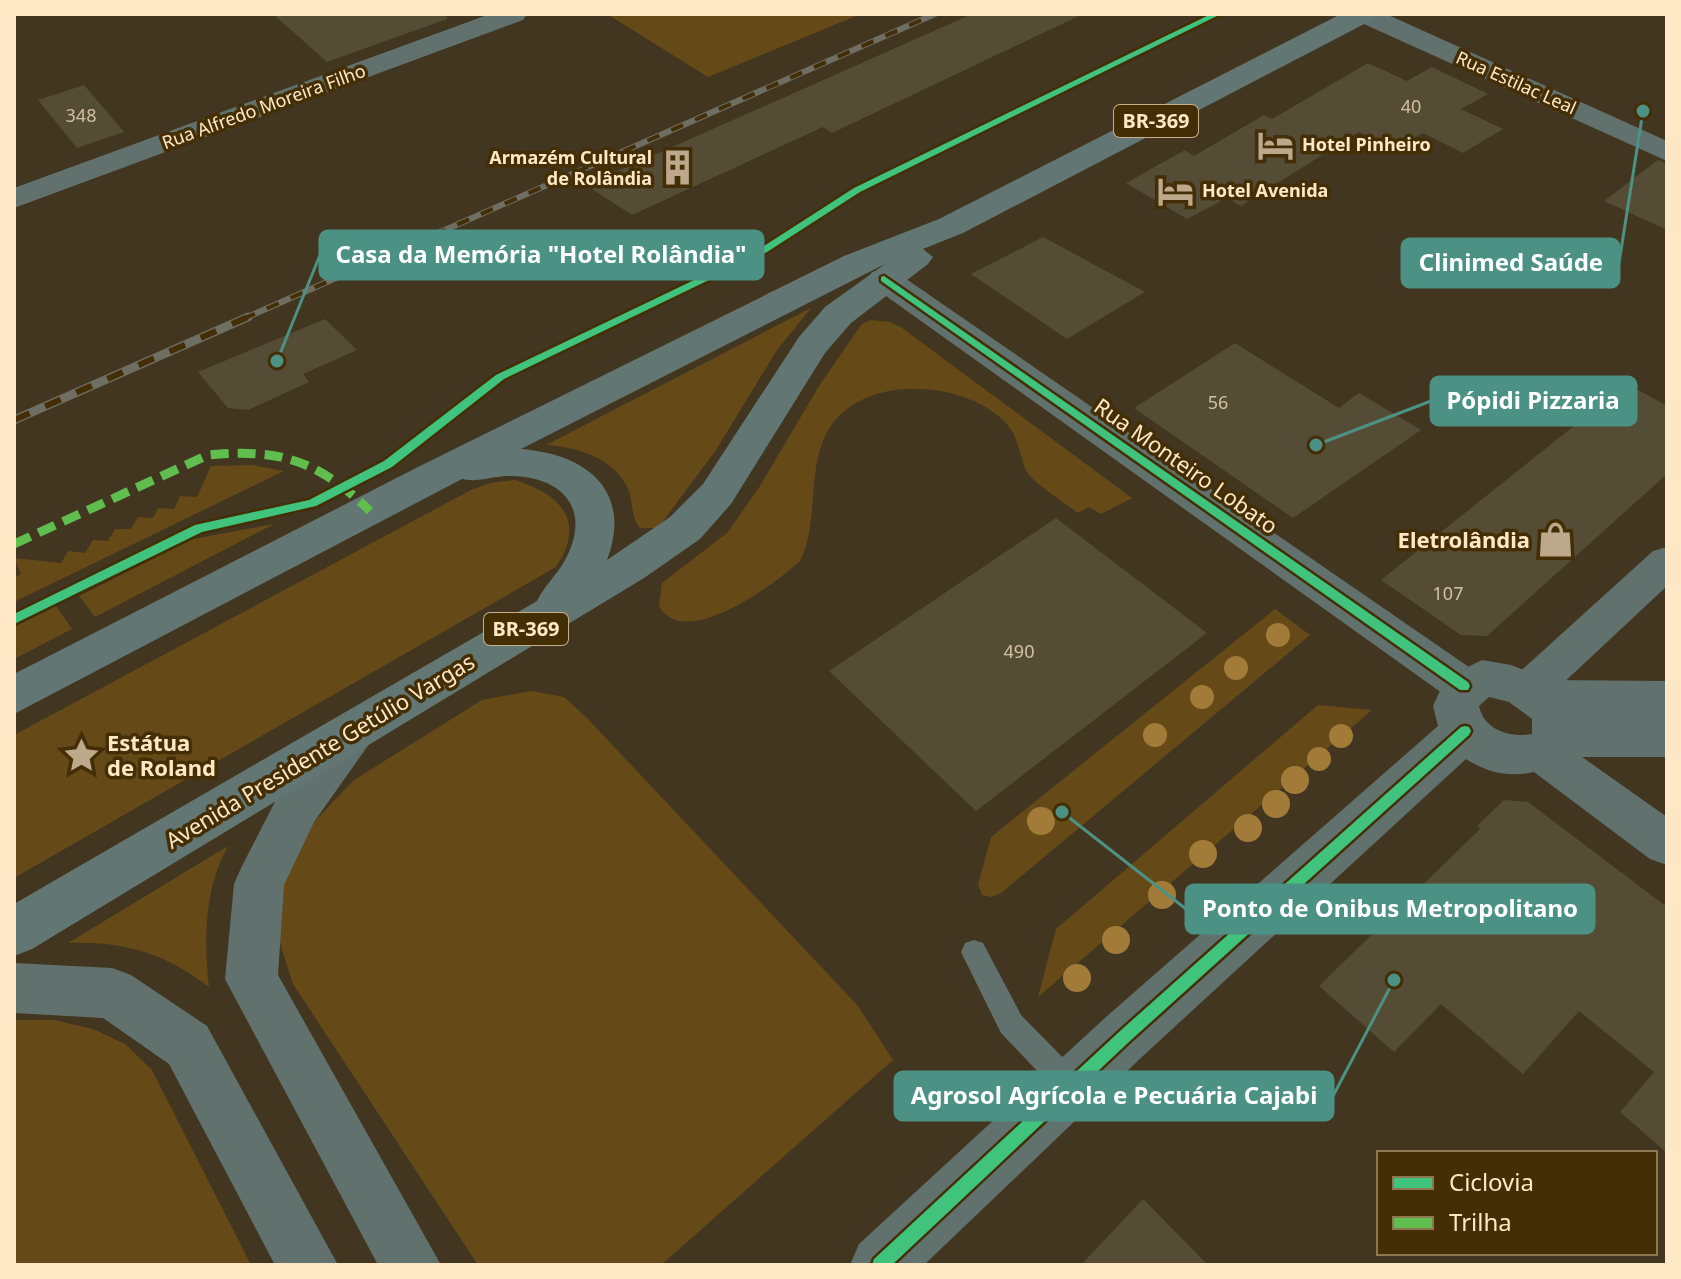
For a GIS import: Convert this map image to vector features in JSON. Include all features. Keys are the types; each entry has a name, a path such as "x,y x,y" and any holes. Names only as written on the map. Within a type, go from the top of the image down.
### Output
{"main road":[{"name":"Avenida Presidente Getúlio Vargas","path":"14,695 430,478 856,263 951,226 1363,14"},
{"name":"Avenida Presidente Getúlio Vargas","path":"14,932 629,567 685,528 717,494 812,345 838,315 951,226"},
{"path":"430,478 492,461 529,462 561,470 583,486 597,515 594,548 582,575 540,620"}],"street":[{"name":"Rua Alfredo Moreira Filho","path":"14,199 514,14"},
{"name":"Rua Estilac Leal","path":"1363,14 1667,152"},
{"name":"Rua Monteiro Lobato","path":"884,279 1465,708"},
{"path":"1465,708 1501,755 1523,758 1542,720 1667,562"},
{"path":"880,1265 1465,708 1482,678 1505,679 1667,844"},
{"path":"1542,720 1667,700"},
{"path":"1542,720 1667,738"},
{"path":"356,730 297,807 259,884 251,979 294,1062 411,1265"},
{"path":"14,988 112,993 188,1045 308,1265"}],"lane":[{"path":"974,952 1011,1024 1071,1086"}],"shaded area":[{"path":"607,14 861,14 708,77"},
{"path":"811,308 777,350 716,450 658,528 640,528 627,487 613,468 581,451 546,445"},
{"path":"870,320 890,322 902,328 1132,498 1101,514 1089,507 1078,513 1029,475 1009,427 984,406 934,390 906,389 880,393 856,403 836,419 823,441 818,455 809,533 800,561 771,584 730,609 688,622 671,618 659,606 662,583 727,533 760,486 819,386 861,325"},
{"path":"252,465 284,471 14,602 14,578 21,574 14,558 61,563 68,551 85,553 93,540 108,541 115,529 131,529 138,517 153,518 158,508 174,509 180,496 197,497 211,466"},
{"path":"515,480 545,493 564,512 569,523 569,536 556,567 14,878 14,735 471,490 490,483"},
{"path":"274,524 95,617 79,596 193,539"},
{"path":"56,606 72,629 14,659 14,627"},
{"path":"1275,609 1310,635 1001,893 992,897 982,895 978,885 991,837"},
{"path":"531,691 564,697 587,718 858,1006 893,1060 661,1265 478,1265 293,984 280,943 280,892 313,823 354,780 482,700"},
{"path":"1318,705 1372,710 1038,997 1056,929"},
{"path":"228,846 210,897 206,951 209,987 193,975 143,952 107,944 68,943"},
{"path":"14,1020 54,1020 93,1029 125,1044 152,1070 251,1265 14,1265"}],"building":[{"path":"273,14 446,14 447,19 327,62"},
{"path":"972,14 1083,14 832,133 823,127 632,215 592,189 595,187 591,183"},
{"path":"1368,63 1407,81 1432,67 1488,94 1461,109 1503,129 1463,153 1423,133 1393,150 1359,132 1241,206 1227,198 1187,219 1126,183 1185,150 1194,156 1264,115 1272,119"},
{"path":"84,85 124,132 77,148 38,100"},
{"path":"1658,160 1667,164 1667,230 1604,201"},
{"path":"1043,237 1145,292 1067,339 971,274"},
{"path":"325,319 357,350 303,374 309,382 248,410 228,408 198,372"},
{"path":"1235,343 1339,408 1359,393 1421,430 1293,518 1134,408"},
{"path":"1622,381 1667,406 1667,474 1487,636 1461,635 1381,580 1595,409 1591,407"},
{"path":"1056,518 1207,633 976,811 829,671"},
{"path":"1504,800 1528,802 1667,907 1667,1153 1620,1112 1654,1072 1579,1011 1523,1074 1441,1004 1394,1052 1319,986 1481,828 1477,826"},
{"path":"1143,1199 1208,1265 1081,1265"}],"railway":[{"path":"243,319 935,14"},
{"path":"14,420 248,317"}],"marked path":[{"path":"14,544 208,455 233,452 278,455 316,468 352,493 370,511"}],"cycle path":[{"path":"14,619 199,528 312,503 388,464 500,377 764,250 857,190 1217,14"},
{"path":"884,279 1464,686"},
{"path":"880,1265 1125,1036 1465,731"}],"place":[{"name":"Clinimed Saúde","path":"1643,111"},
{"name":"Hotel Pinheiro","path":"1276,145"},
{"name":"Armazém Cultural de Rolândia","path":"678,168"},
{"name":"Hotel Avenida","path":"1176,191"},
{"name":"Casa da Memória \"Hotel Rolândia\"","path":"277,361"},
{"name":"Pópidi Pizzaria","path":"1316,445"},
{"name":"Eletrolândia","path":"1556,540"},
{"name":"Estátua de Roland","path":"81,756"},
{"name":"Ponto de Onibus Metropolitano","path":"1062,812"},
{"name":"Agrosol Agrícola e Pecuária Cajabi","path":"1394,980"}]}
